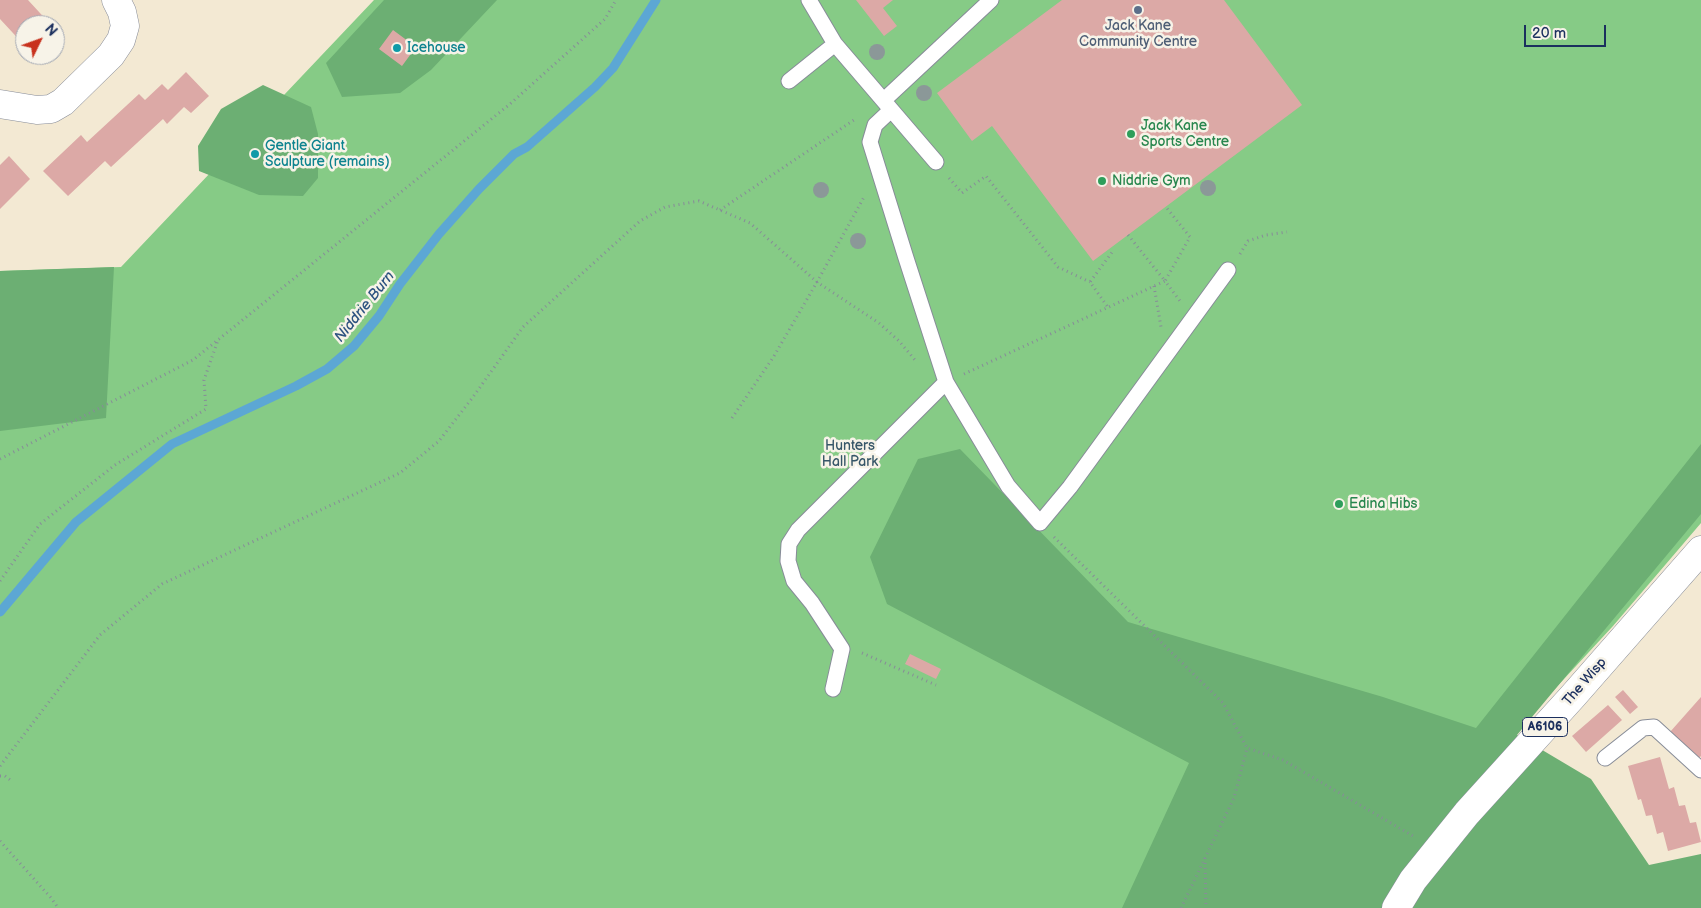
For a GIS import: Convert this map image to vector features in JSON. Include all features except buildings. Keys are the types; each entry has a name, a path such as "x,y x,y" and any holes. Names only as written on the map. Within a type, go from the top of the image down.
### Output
{"main road":[{"path":"0,104 37,110 51,108 63,102 112,55 121,40 125,26 122,12 116,0"},
{"name":"The Wisp","path":"1396,908 1413,880 1467,813 1701,550"}],"lane":[{"path":"809,0 835,44 936,162"},
{"path":"991,0 887,105 875,125 870,142 946,382 1008,486 1040,524 1070,487 1228,270"},
{"path":"789,81 835,44"},
{"path":"833,689 842,649 794,581 788,560 789,544 798,530 946,382"},
{"path":"1605,758 1643,728 1654,727 1701,770"}],"path":[{"path":"0,459 193,360 510,104 605,19 616,0"},
{"path":"720,210 887,105"},
{"path":"936,162 962,193 986,176 1058,267 1090,282 1107,306"},
{"path":"732,418 774,356 818,282 879,170"},
{"path":"0,766 100,635 162,584 400,473 439,441 523,327 640,221 665,207 699,201 750,222 818,282 879,323 899,340 922,369 946,382 1107,306 1165,281 1190,237 1166,207"},
{"path":"1228,270 1248,242 1266,235 1287,232"},
{"path":"1128,235 1194,318"},
{"path":"1090,282 1114,252"},
{"path":"1154,286 1166,357"},
{"path":"0,581 40,524 115,465 206,409 204,380 219,339"},
{"path":"1040,524 1223,703 1247,748 1234,798 1181,908"},
{"path":"842,649 862,653 936,685"},
{"path":"1247,748 1283,760 1438,850"},
{"path":"0,776 5,776 13,782"},
{"path":"0,841 58,908"},
{"path":"1205,858 1206,908"}],"green space":[{"name":"Hunters Hall Park","path":"374,0 1701,0 1701,523 1613,626 1465,786 1145,908 0,908 0,271 121,267"},
{"path":"384,0 497,0 431,70 400,93 342,97 326,63"},
{"path":"263,85 311,107 318,134 318,178 303,196 259,195 199,171 198,146 221,109"},
{"path":"114,267 106,418 0,431 0,271"},
{"path":"1701,444 1701,514 1517,735 1591,779 1649,865 1701,854 1701,908 1122,908 1189,763 887,604 870,557 918,459 960,449 1128,622 1383,697 1476,728"}],"waterway":[{"name":"Niddrie Burn","path":"0,612 76,522 172,444 296,386 327,369 354,346 379,316 400,284 439,234 479,189 514,154 527,147 595,87 613,68 656,0"}],"place":[{"name":"Jack Kane Community Centre","path":"1138,10"},
{"name":"Icehouse","path":"397,48"},
{"name":"Jack Kane Sports Centre","path":"1131,134"},
{"name":"Gentle Giant Sculpture (remains)","path":"255,154"},
{"name":"Niddrie Gym","path":"1102,181"},
{"name":"Edina Hibs","path":"1339,504"}]}
